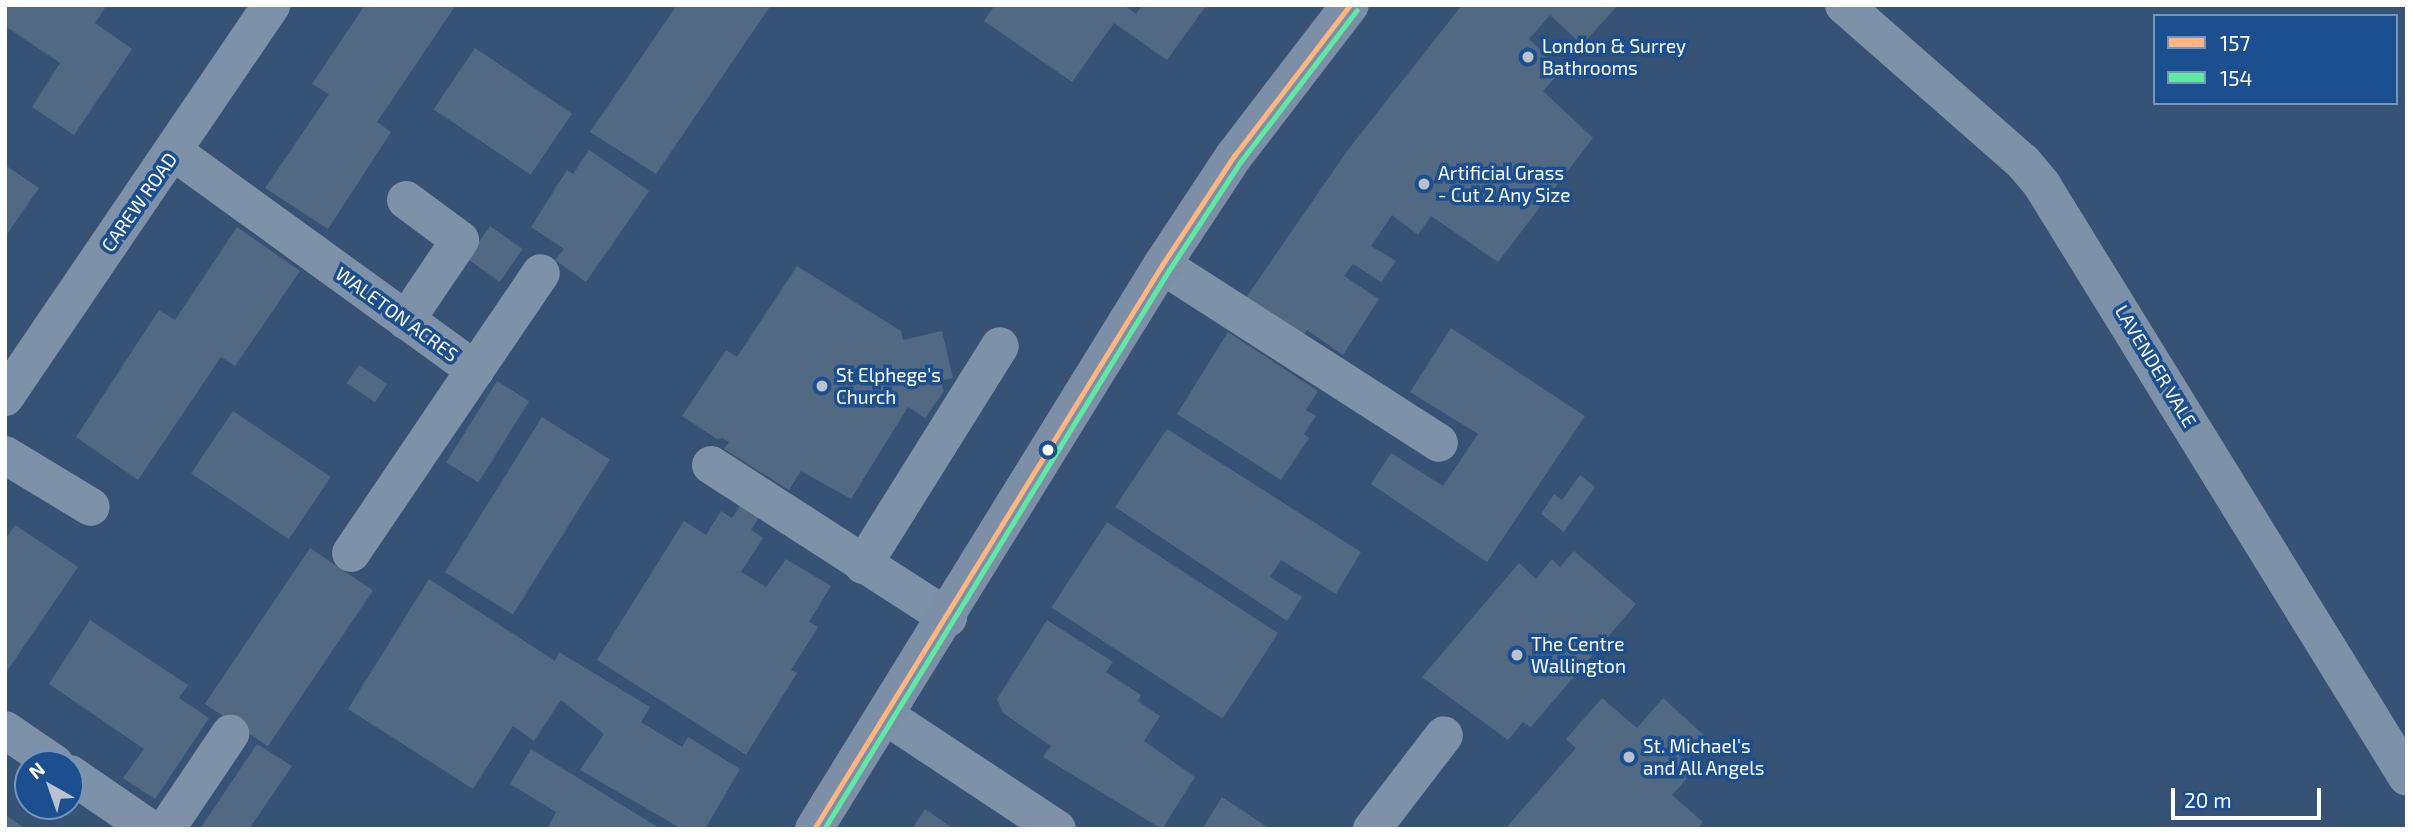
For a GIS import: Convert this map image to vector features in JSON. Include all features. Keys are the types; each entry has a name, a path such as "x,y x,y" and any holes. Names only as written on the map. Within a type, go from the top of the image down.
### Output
{"main road":[{"path":"814,829 1163,265 1234,156 1350,5"}],"street":[{"name":"CAREW ROAD","path":"5,397 174,152 271,5"},
{"name":"LAVENDER VALE","path":"1844,5 2042,184 2407,777"},
{"name":"WALETON ACRES","path":"174,152 475,370 351,553"},
{"path":"405,200 460,240 406,320"},
{"path":"1163,265 1439,443"},
{"path":"475,370 541,272"},
{"path":"863,565 1000,346"},
{"path":"5,455 91,507"},
{"path":"711,465 947,618"},
{"path":"886,716 1057,829"},
{"path":"5,730 34,750"},
{"path":"166,829 230,734"},
{"path":"1373,829 1444,735"},
{"path":"84,784 150,829"}],"building":[{"path":"5,5 107,5 95,23 132,49 74,135 32,107 60,63 5,26"},
{"path":"365,5 456,5 377,122 391,132 328,229 265,188 329,94 312,84"},
{"path":"677,5 771,5 656,174 590,132"},
{"path":"995,5 1124,5 1136,14 1142,5 1206,6 1167,60 1114,23 1072,82 984,21"},
{"path":"1462,5 1618,5 1582,45 1550,15 1529,39 1562,70 1543,91 1593,138 1498,262 1431,216 1418,235 1392,215 1371,246 1396,261 1381,282 1353,264 1344,276 1379,299 1343,355 1307,330 1300,340 1243,302 1347,151"},
{"path":"475,48 572,113 531,175 434,109"},
{"path":"589,150 649,191 586,282 555,260 564,249 531,227 567,170 573,174"},
{"path":"5,165 39,188 5,237"},
{"path":"490,226 523,249 500,282 467,259"},
{"path":"237,227 300,271 235,366 221,357 138,480 76,437 159,310 175,320"},
{"name":"St Elphege's Church","path":"797,266 901,331 903,340 942,331 953,378 940,381 944,391 925,418 908,407 851,499 801,471 789,490 724,449 729,442 722,438 717,439 682,416 726,350 737,357"},
{"path":"1451,328 1585,416 1487,562 1371,484 1391,453 1443,486 1478,434 1410,392"},
{"path":"1228,332 1318,391 1306,410 1316,416 1304,434 1309,438 1281,480 1177,414"},
{"path":"359,365 387,384 375,402 347,383"},
{"path":"497,381 529,401 478,483 446,462"},
{"path":"233,411 331,477 289,539 191,473"},
{"path":"542,417 610,459 513,615 445,572"},
{"path":"1167,429 1361,552 1336,594 1281,560 1270,577 1302,597 1287,621 1115,507"},
{"path":"1580,475 1595,487 1564,532 1541,514 1554,494 1562,500"},
{"path":"744,500 762,512 751,530 763,538 741,572 766,587 786,559 831,586 809,622 818,627 791,670 797,673 746,755 597,660 684,521 706,535 721,511 732,518"},
{"path":"1107,522 1278,633 1223,719 1051,608"},
{"path":"15,525 78,567 5,674 5,540"},
{"path":"310,548 373,590 268,746 205,704"},
{"name":"The Centre Wallington","path":"1574,551 1636,604 1531,727 1523,722 1508,740 1422,677 1519,563 1536,579 1552,559 1560,567"},
{"path":"429,579 555,661 559,652 650,707 641,722 682,747 688,737 740,769 705,829 682,829 580,770 604,734 561,700 534,741 513,726 473,789 348,709"},
{"path":"90,620 188,685 179,698 209,718 155,799 123,778 144,749 49,684"},
{"path":"1047,620 1113,662 1106,672 1141,695 1138,701 1160,716 1144,741 1195,777 1162,829 1043,757 1051,746 1003,713 997,699"},
{"name":"St. Michael's and All Angels","path":"1602,698 1637,728 1663,698 1706,737 1682,766 1691,774 1672,795 1703,822 1697,829 1505,829 1576,748 1566,739"},
{"path":"257,744 292,766 249,829 200,829"},
{"path":"531,749 661,829 547,829 556,812 510,784"},
{"path":"1222,797 1270,829 1202,829"},
{"path":"925,809 954,829 912,829"},
{"path":"5,815 26,829 5,829"}],"transit line":[{"name":"157","path":"814,829 1162,265 1234,156 1350,5"},
{"name":"154","path":"824,829 1169,270 1241,161 1357,10"}],"place":[{"name":"London & Surrey Bathrooms","path":"1528,57"},
{"name":"Artificial Grass - Cut 2 Any Size","path":"1424,184"},
{"name":"St Elphege's Church","path":"822,386"},
{"name":"The Centre Wallington","path":"1517,655"},
{"name":"St. Michael's and All Angels","path":"1629,757"}]}
